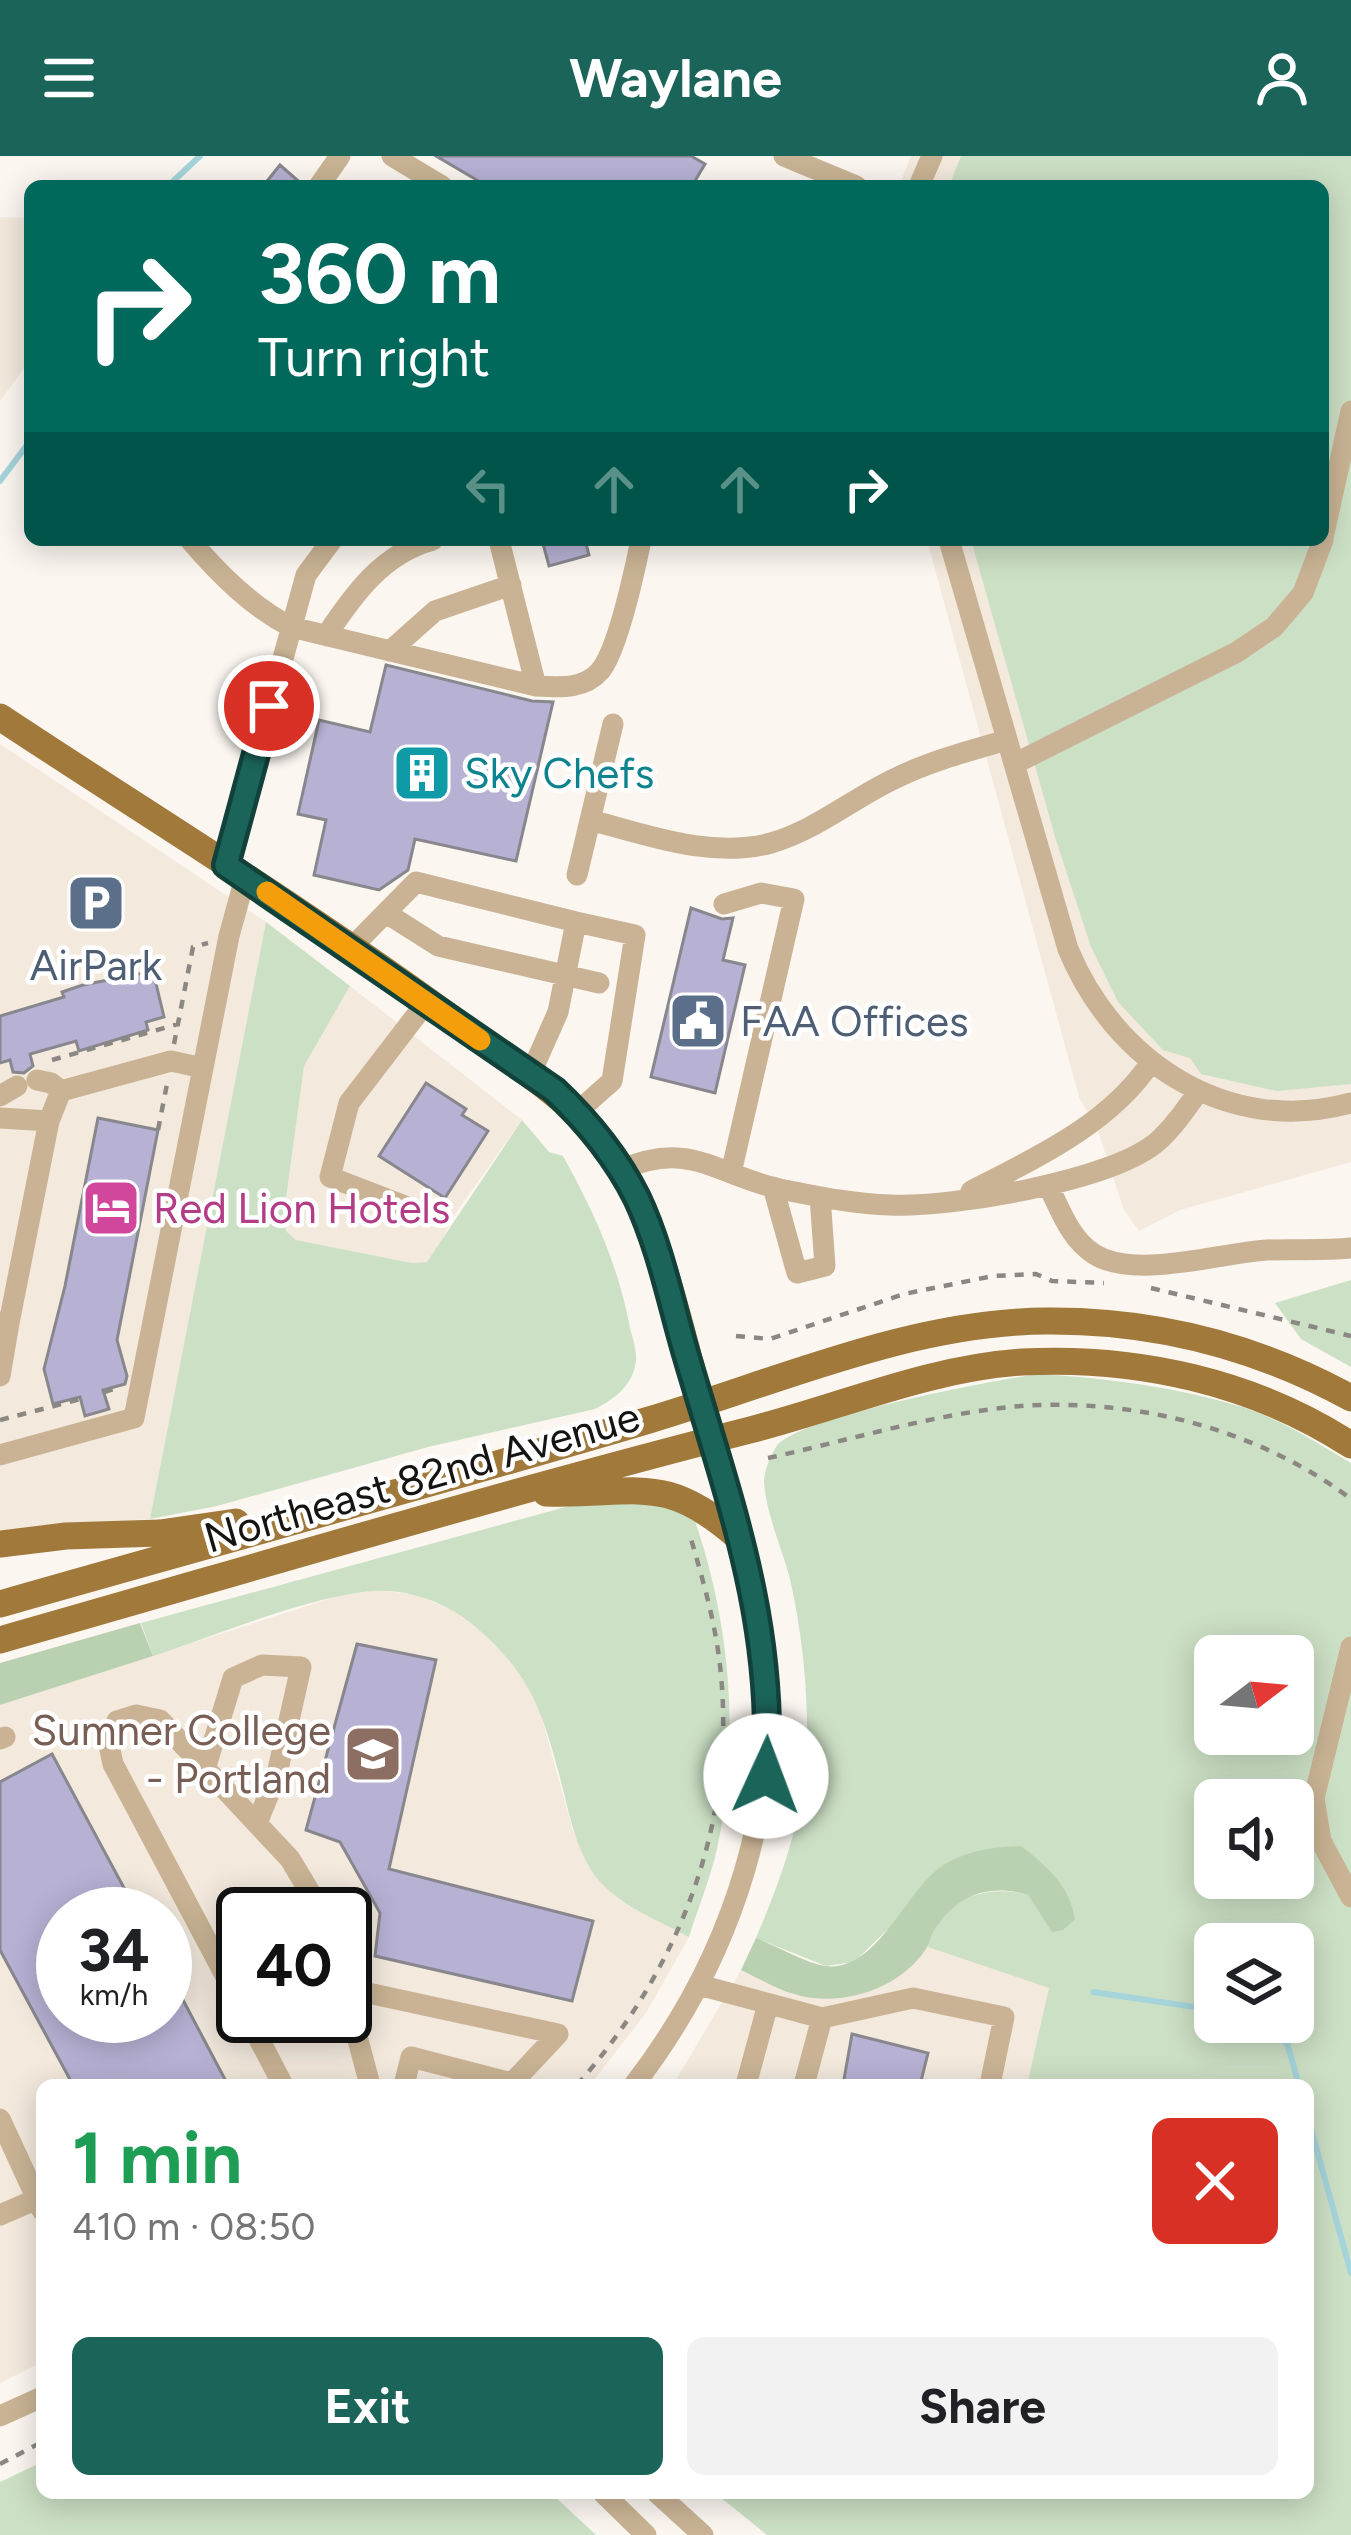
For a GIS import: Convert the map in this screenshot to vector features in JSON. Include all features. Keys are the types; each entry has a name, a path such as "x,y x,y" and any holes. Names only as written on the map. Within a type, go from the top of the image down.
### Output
{"main road":[{"path":"0,717 428,1000 578,1112 621,1170 658,1256 711,1440"},
{"name":"Northeast 82nd Avenue","path":"0,1604 903,1342 997,1324 1134,1325 1186,1334 1274,1360 1351,1398"},
{"name":"Northeast 82nd Avenue","path":"0,1640 518,1492 988,1365 1112,1363 1202,1379 1292,1413 1351,1444"},
{"path":"518,1492 669,1493 707,1510 739,1538"},
{"path":"0,1544 160,1533 335,1509"}],"street":[{"path":"392,156 432,180"},
{"path":"784,156 842,180"},
{"path":"1329,512 1351,413"},
{"path":"196,546 232,585 269,616 291,627 536,686 580,684 600,672 611,650 639,546"},
{"path":"1,1450 134,1418 231,926 236,871 291,627 306,574 327,546"},
{"path":"326,636 355,592 386,563 421,546"},
{"path":"501,546 536,686"},
{"path":"952,546 1061,928 1082,982 1106,1020 1151,1061 1198,1092 1254,1106 1319,1108 1351,1103"},
{"path":"1014,764 1237,652 1274,627 1303,593 1320,546"},
{"path":"390,651 435,611 511,585"},
{"path":"577,875 613,724"},
{"path":"590,820 679,844 716,848 768,844 809,828 890,780 929,763 1007,740"},
{"path":"351,948 416,882 635,934 612,1081 578,1112"},
{"path":"724,904 761,892 794,899 731,1173"},
{"path":"386,914 438,946 599,982"},
{"path":"531,1073 558,1012 576,922"},
{"path":"418,1211 330,1177 349,1103 428,1000"},
{"path":"62,1091 171,1061 203,1068"},
{"path":"949,1202 1093,1122 1134,1088 1151,1061"},
{"path":"25,1081 52,1083 62,1091"},
{"path":"0,1376 4,1322 49,1121 62,1091"},
{"path":"621,1170 653,1157 670,1156 699,1160 773,1187 820,1196 892,1205 949,1202 1048,1185 1110,1165 1155,1144 1198,1092"},
{"path":"0,1118 49,1121"},
{"path":"1048,1185 1076,1239 1094,1255 1115,1264 1351,1248"},
{"path":"773,1187 797,1273 825,1266 820,1196"},
{"path":"638,2079 672,2032 718,1944 747,1865 766,1776 764,1643 711,1440"},
{"path":"1351,1647 1313,1798 1322,1841 1351,1898"},
{"path":"206,1766 233,1678 262,1666 301,1667 277,1774 257,1823"},
{"path":"216,1958 113,1764 108,1741 117,1721 136,1715 160,1720 290,1859 307,1887"},
{"path":"699,1985 822,2018 913,1998 1004,2018 991,2079"},
{"path":"372,1995 559,2033 516,2079"},
{"path":"748,2079 768,2004"},
{"path":"806,2079 822,2018"},
{"path":"261,2043 280,2079"},
{"path":"359,2043 368,2079"},
{"path":"406,2079 411,2057 496,2079"},
{"path":"0,2119 36,2197"},
{"path":"0,2215 36,2205"},
{"path":"0,2416 36,2400"},
{"path":"609,2499 646,2535"},
{"path":"662,2499 690,2531"}],"path":[{"path":"25,1081 178,1024"},
{"path":"0,1420 80,1399"},
{"path":"768,1458 978,1412 1062,1405 1105,1407 1147,1412 1229,1434 1306,1469 1351,1498"},
{"path":"582,2079 642,2002 677,1936 709,1841 722,1754 721,1668 708,1597 685,1524"},
{"path":"0,2464 36,2445"}],"shaded area":[{"path":"911,156 1351,156 1351,1162 1180,1210 1139,1231 1124,1210 1097,1128 1079,1097 929,546 1329,546 1329,180 901,180"},
{"path":"0,217 24,218 24,368 0,401"},
{"path":"0,744 266,922 150,1519 0,1530"},
{"path":"350,986 522,1120 427,1262 296,1240 283,1221 304,1066"},
{"path":"378,1590 417,1595 456,1612 502,1648 520,1672 541,1715 573,1831 619,1899 689,1937 646,2013 595,2079 36,2079 36,2365 0,2383 0,1705 338,1596"},
{"path":"928,1947 1050,1988 1028,2079 677,2079 741,1970 796,1996 897,1977"}],"green space":[{"path":"961,156 1351,156 1351,1084 1277,1091 1201,1074 1190,1058 1163,1050 1118,1002 1091,947 1056,840 973,546 1329,546 1329,180 951,180"},
{"path":"266,922 350,986 304,1066 283,1221 287,1232 296,1240 427,1262 522,1120 549,1152 563,1156 594,1216 624,1301 636,1360 622,1390 595,1409 150,1519"},
{"path":"1351,1280 1351,1367 1301,1339 1275,1303"},
{"path":"1038,1374 1090,1378 1167,1389 1242,1407 1351,1463 1351,2535 767,2535 722,2499 1314,2499 1314,2079 1028,2079 1049,1988 928,1947 933,1930 953,1906 996,1891 1028,1895 1053,1932 1021,1846 886,1931 854,1962 826,1966 756,1938 791,1843 807,1743 798,1619 764,1478 776,1447 791,1435 856,1412"},
{"path":"662,1501 695,1521 717,1601 728,1684 724,1808 714,1860 689,1937 623,1901 591,1870 574,1833 550,1741 532,1697 490,1640 447,1608 399,1592 348,1594 292,1608 153,1656 141,1623 584,1502"},
{"path":"140,1623 153,1656 0,1705 0,1663"},
{"path":"1021,1846 1048,1869 1068,1896 1075,1919 1063,1930 1052,1932 1028,1895 986,1892 952,1909 915,1963 871,1991 836,1998 801,1996 741,1970 756,1938 817,1964 843,1965 875,1944 941,1867 980,1851"},
{"path":"36,2465 36,2499 557,2499 596,2535 0,2535 0,2482"}],"building":[{"path":"436,156 691,156 705,164 696,180 477,180"},
{"path":"280,165 297,180 268,180"},
{"path":"544,546 587,546 589,555 549,566"},
{"name":"Sky Chefs","path":"386,665 553,702 516,861 415,839 408,870 379,890 314,875 326,820 298,814 319,720 370,732"},
{"name":"FAA Offices","path":"691,908 733,918 723,960 745,965 715,1093 651,1077"},
{"path":"153,971 164,1017 146,1022 148,1030 79,1051 76,1041 30,1054 33,1066 24,1073 13,1072 10,1060 0,1063 0,1016 64,997 62,992 83,985"},
{"path":"426,1083 466,1109 462,1115 488,1131 445,1198 379,1156"},
{"name":"Red Lion Hotels","path":"98,1118 158,1130 117,1340 125,1384 103,1390 109,1409 85,1416 80,1397 53,1404 44,1369"},
{"path":"357,1644 436,1660 389,1869 593,1921 572,2001 375,1956 380,1913 372,1887 365,1887 340,1842 306,1830"},
{"path":"52,1754 123,1887 36,1887 36,2017 0,1950 0,1782"},
{"path":"192,2017 225,2079 70,2079 50,2043 192,2043"},
{"path":"852,2034 928,2053 922,2079 844,2079"}],"waterway":[{"path":"174,180 200,156"},
{"path":"0,481 24,449"},
{"path":"1093,1992 1194,2007"},
{"path":"1287,2043 1297,2079"},
{"path":"1314,2140 1351,2273"}],"slow traffic":[{"path":"267,892 480,1040"}],"place":[{"name":"Sky Chefs","path":"422,773"},
{"name":"AirPark","path":"96,903"},
{"name":"FAA Offices","path":"698,1021"},
{"name":"Red Lion Hotels","path":"111,1208"},
{"name":"Sumner College - Portland","path":"373,1754"}],"route":[{"path":"269,706 226,865 554,1090 597,1134 646,1219 754,1590 768,1695 766,1776"}]}
